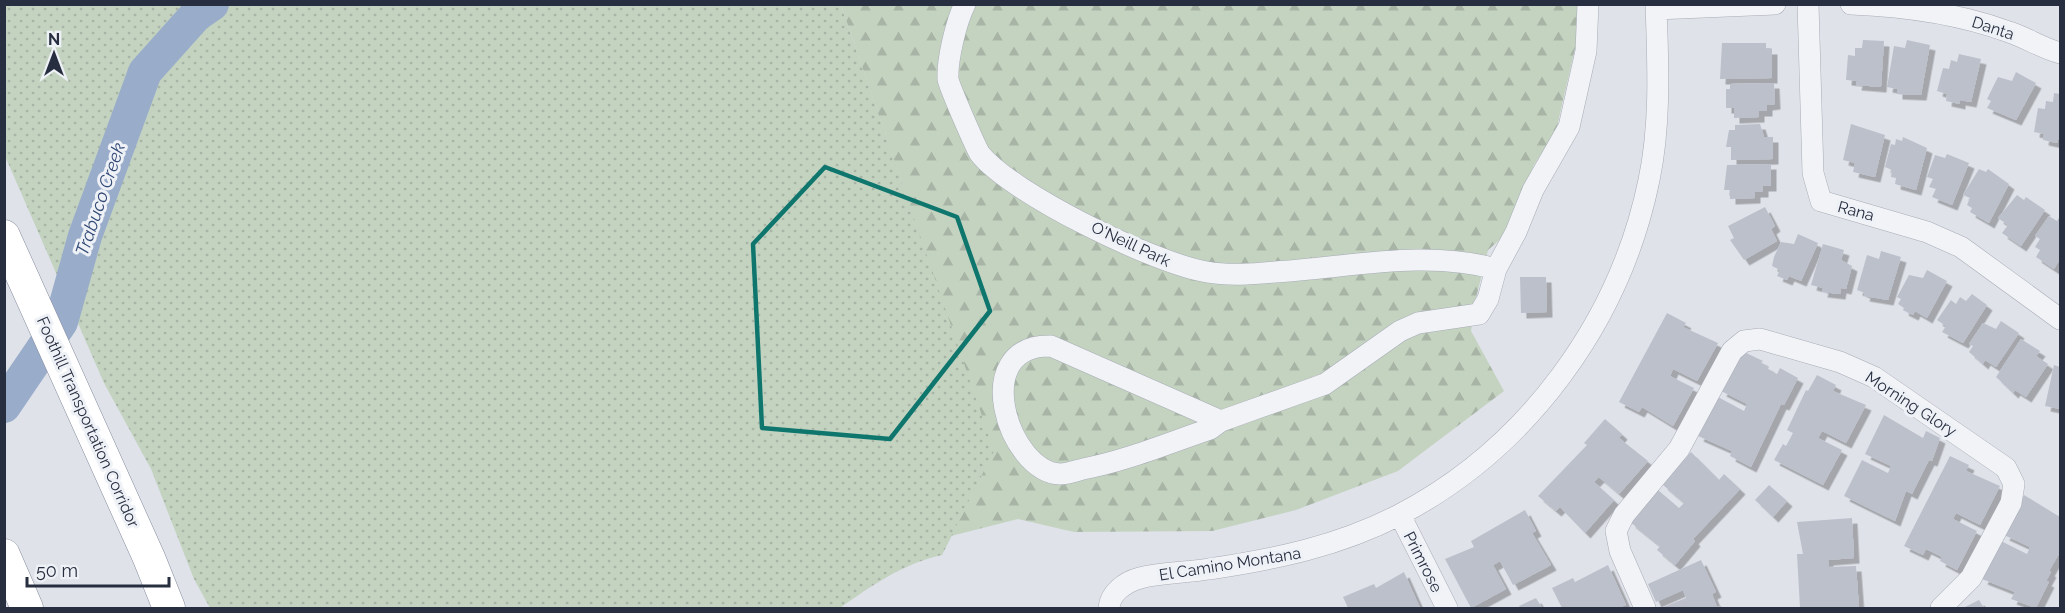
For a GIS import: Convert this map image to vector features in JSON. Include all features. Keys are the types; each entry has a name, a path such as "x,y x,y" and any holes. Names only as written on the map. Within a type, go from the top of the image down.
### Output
{"highway":[{"name":"Foothill Transportation Corridor","path":"4,236 149,558 169,609"},
{"path":"4,555 27,609"},
{"path":"149,558 179,609"}],"street":[{"name":"O'Neill Park","path":"965,4 959,17 948,80 980,154 1029,194 1090,225 1171,264 1208,273 1249,274 1397,262 1472,264 1496,269"},
{"path":"1221,421 1051,346 1033,345 1018,353 1008,367 1003,392 1007,418 1024,452 1039,466 1059,474 1107,465 1210,429 1221,421 1325,384 1400,332 1418,323 1479,314 1488,299 1496,269 1516,232 1533,190 1569,127 1586,51 1588,4"},
{"path":"1656,7 1775,4"},
{"name":"Rana","path":"1808,4 1813,173 1821,201 1916,229 1961,247 2061,320"},
{"name":"Danta","path":"1851,4 1887,7 1969,20 2011,32 2047,50 2061,52"},
{"name":"El Camino Montana","path":"1109,609 1116,591 1140,578 1264,561 1315,550 1400,515 1454,482 1506,439 1545,397 1572,361 1607,304 1637,228 1649,179 1656,121 1656,7"},
{"name":"Morning Glory","path":"1645,609 1620,551 1616,531 1624,515 1679,449 1732,351 1744,341 1760,339 1831,359 1874,377 2006,468 2014,484 2011,503 1971,578 1941,609"},
{"name":"Primrose","path":"1400,515 1447,609"}],"highlighted area":[{"path":"825,167 957,217 990,311 890,439 762,428 753,244"}],"green space":[{"path":"4,5 841,5 995,451 942,555 901,569 840,608 210,608 194,579 151,469 104,383 5,156"},
{"path":"841,5 1579,5 1576,44 1556,131 1534,165 1504,236 1488,250 1475,302 1471,331 1504,391 1398,471 1296,510 1212,531 1074,532 1018,519 951,536 994,451"}],"building":[{"path":"1863,40 1884,41 1881,87 1856,85 1857,81 1846,80 1848,55 1855,56 1855,48 1862,48"},
{"path":"1907,40 1930,45 1921,95 1897,94 1897,89 1887,87 1894,46 1905,48"},
{"path":"1722,43 1766,43 1766,49 1772,49 1772,78 1720,79"},
{"path":"1959,54 1981,59 1971,102 1960,100 1960,104 1946,101 1947,94 1937,91 1943,68 1949,69 1951,60 1957,62"},
{"path":"2016,72 2036,83 2016,120 1987,108 1991,101 1987,99 1998,77 2012,81"},
{"path":"1774,83 1775,104 1767,105 1767,111 1759,111 1759,117 1734,118 1734,108 1726,108 1726,89 1730,89 1730,84"},
{"path":"2054,93 2060,94 2060,140 2058,139 2057,143 2043,140 2044,134 2034,132 2038,108 2045,109 2046,101 2053,102"},
{"path":"1760,124 1764,137 1773,137 1773,159 1731,160 1731,147 1726,147 1729,130 1735,130 1735,125"},
{"path":"1851,124 1885,135 1875,177 1853,172 1855,163 1843,160"},
{"path":"1903,137 1927,148 1916,190 1895,184 1896,178 1891,177 1892,170 1885,167 1891,144 1895,145 1896,139 1902,141"},
{"path":"1947,154 1969,163 1952,205 1932,197 1936,189 1929,187 1933,179 1927,177 1935,155 1945,158"},
{"path":"1771,164 1771,186 1763,186 1763,192 1755,192 1755,198 1730,199 1730,190 1724,190 1727,165"},
{"path":"1979,169 1986,172 1988,169 2009,184 1989,223 1970,212 1972,208 1967,205 1970,198 1963,195"},
{"path":"2017,195 2024,200 2026,197 2045,210 2021,246 2002,233 2008,225 1998,218"},
{"path":"1765,207 1775,226 1771,229 1777,241 1744,260 1730,240 1734,238 1728,226"},
{"path":"2049,216 2057,221 2060,216 2060,259 2054,269 2036,257 2040,250 2035,247 2040,239 2035,236"},
{"path":"1798,234 1818,243 1801,281 1789,276 1787,280 1777,276 1780,270 1772,266 1774,257 1781,242 1794,244"},
{"path":"1823,244 1844,250 1841,260 1852,266 1846,289 1841,288 1840,294 1822,292 1823,288 1811,285"},
{"path":"1881,251 1901,257 1888,300 1864,296 1865,293 1857,290 1867,255 1879,259"},
{"path":"1927,270 1947,281 1927,318 1915,311 1913,315 1903,310 1904,308 1898,304 1901,299 1897,297 1909,275 1923,278"},
{"path":"1520,277 1546,277 1547,312 1521,313"},
{"path":"1972,294 1987,305 1963,343 1942,332 1946,326 1937,320 1951,300 1956,304 1960,297 1966,301"},
{"path":"1667,313 1686,323 1683,327 1718,343 1697,381 1673,369 1670,376 1694,388 1673,426 1642,407 1639,412 1619,402"},
{"path":"2001,321 2019,333 1996,367 1985,360 1983,364 1969,352 1973,346 1969,344 1983,323 1996,329"},
{"path":"2021,339 2040,351 2036,356 2048,364 2026,397 2015,390 2013,393 1996,377"},
{"path":"1742,351 1763,361 1761,363 1777,374 1780,368 1798,378 1784,405 1781,404 1751,467 1730,456 1732,451 1698,436 1718,397 1744,411 1747,404 1721,391"},
{"path":"2054,365 2060,367 2060,409 2045,406"},
{"path":"1817,375 1836,385 1833,391 1866,405 1846,443 1822,431 1818,438 1842,450 1823,485 1774,460 1783,444 1786,446 1793,433 1787,430 1806,390 1808,391"},
{"path":"1884,415 1923,438 1926,431 1940,438 1932,461 1929,460 1912,494 1906,491 1895,521 1844,496 1862,460 1888,473 1891,466 1865,454"},
{"path":"1605,419 1622,434 1619,438 1648,461 1619,494 1599,477 1594,482 1614,500 1585,533 1560,507 1556,511 1538,496 1587,445 1584,443"},
{"path":"1691,452 1719,480 1724,474 1740,489 1693,539 1695,541 1675,565 1657,550 1660,546 1630,522 1658,490 1679,508 1684,503 1662,484"},
{"path":"1950,456 1969,465 1966,471 2000,486 1980,525 1956,513 1953,519 1977,531 1957,570 1940,561 1942,557 1926,549 1923,555 1904,546"},
{"path":"1769,485 1787,501 1773,517 1755,500"},
{"path":"2024,495 2060,517 2060,552 2049,571 2051,572 2046,581 2049,582 2036,608 2011,599 2015,592 1982,579 2001,541 2027,554 2030,547 2004,535"},
{"path":"1525,510 1536,531 1532,533 1551,565 1513,585 1500,561 1493,565 1506,589 1471,608 1445,559 1474,547 1471,541"},
{"path":"1852,518 1854,558 1828,560 1829,567 1856,566 1859,608 1800,608 1797,554 1803,554 1797,522"},
{"path":"1701,560 1716,592 1712,594 1717,607 1722,608 1661,608 1686,598 1683,590 1656,602 1648,584"},
{"path":"1608,565 1626,605 1618,608 1562,608 1552,588 1573,578 1575,582"},
{"path":"1404,572 1420,608 1348,608 1343,597 1374,584 1376,588"},
{"path":"1536,598 1542,608 1520,608 1519,606"},
{"path":"1979,600 1984,608 1963,608"}],"waterway":[{"name":"Trabuco Creek","path":"4,406 61,322 85,236 145,72 196,15 212,4"}]}
